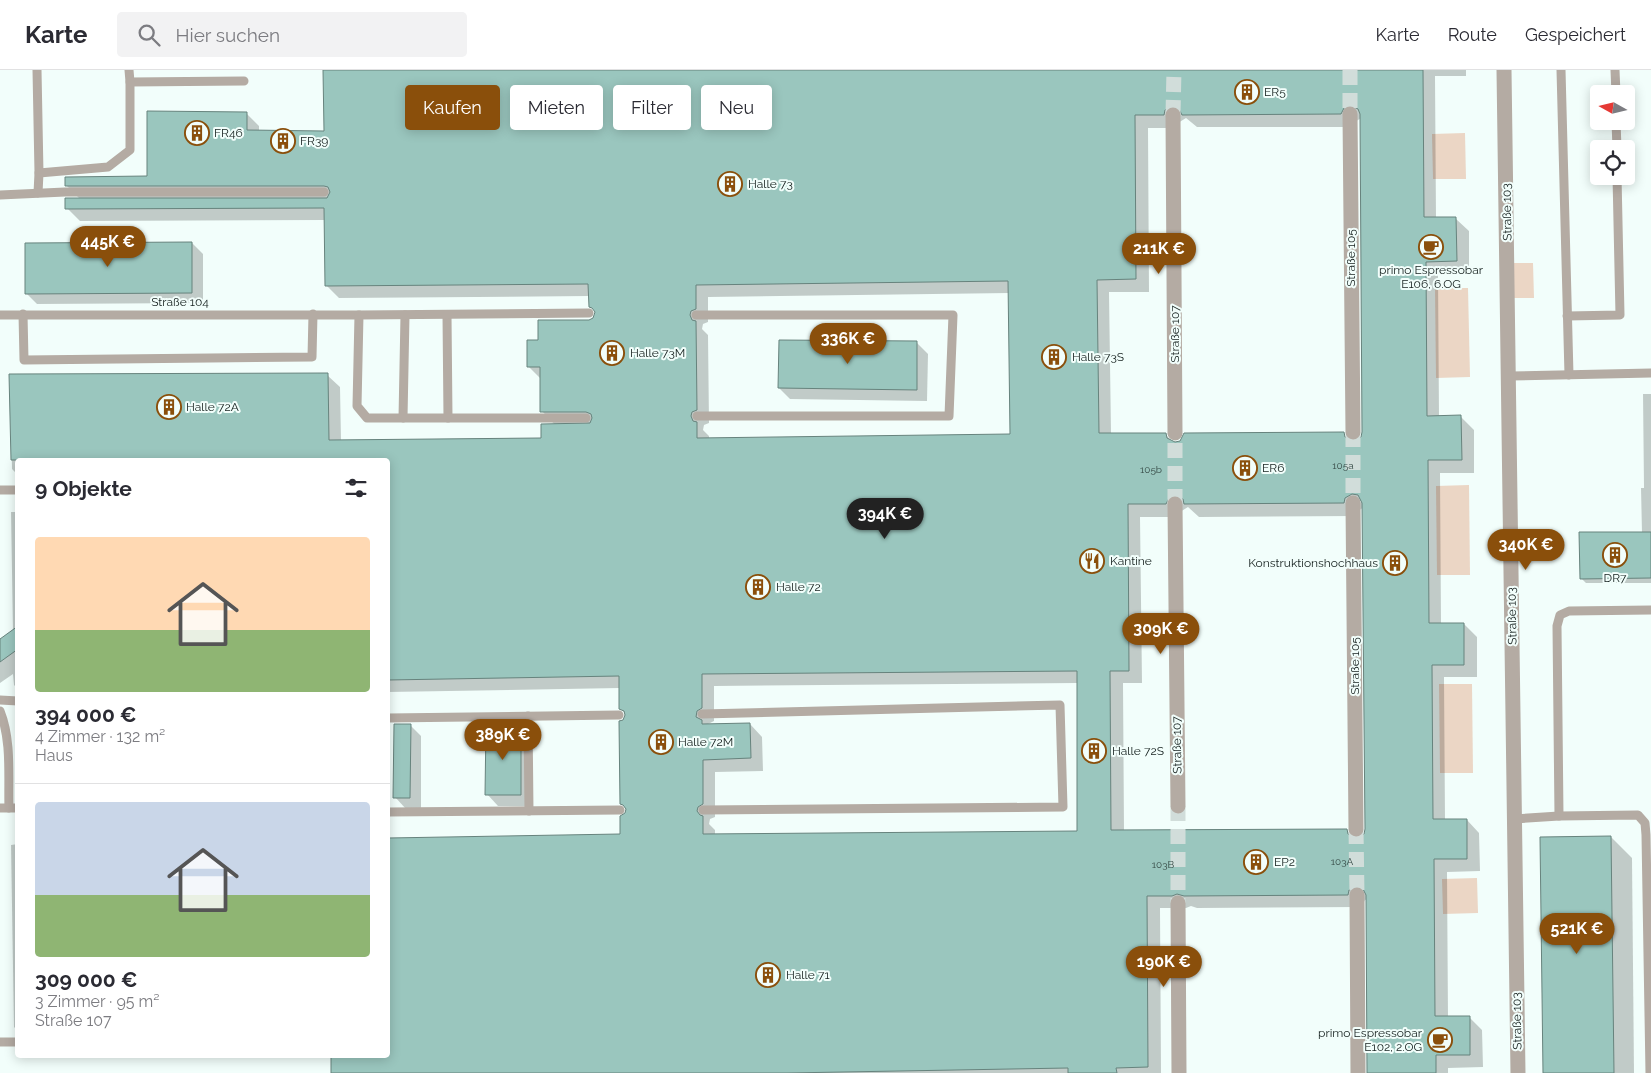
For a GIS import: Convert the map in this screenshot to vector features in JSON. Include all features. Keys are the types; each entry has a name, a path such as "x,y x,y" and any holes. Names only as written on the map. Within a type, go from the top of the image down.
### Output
{"street":[{"name":"Straße 103","path":"1504,70 1518,1073"},
{"name":"Straße 105","path":"1350,114 1353,432"},
{"name":"Straße 107","path":"1174,115 1176,433"},
{"name":"Straße 105","path":"1353,503 1356,829"},
{"name":"Straße 107","path":"1175,504 1178,806"},
{"path":"1357,895 1358,1073"},
{"path":"1178,903 1179,1073"}],"lane":[{"path":"37,70 38,193"},
{"path":"39,173 108,167 130,150 129,70"},
{"path":"1561,70 1569,375"},
{"path":"1615,70 1616,85"},
{"path":"130,82 244,81"},
{"path":"1567,316 1620,315 1617,185"},
{"path":"0,194 65,192 324,192"},
{"name":"Straße 104","path":"0,315 447,315 589,313"},
{"path":"23,314 24,360 312,357 313,314"},
{"path":"403,418 405,314"},
{"path":"359,315 357,406 367,418 586,418"},
{"path":"447,315 448,418"},
{"path":"696,315 952,315 949,416 697,416"},
{"path":"1509,376 1651,373"},
{"path":"0,490 15,490"},
{"path":"1559,816 1557,626 1560,615 1569,611 1651,610"},
{"path":"0,700 15,701"},
{"path":"702,714 1060,704 1063,807 703,810"},
{"path":"0,711 4,720 7,742 9,808"},
{"path":"390,718 619,715"},
{"path":"528,716 529,811"},
{"path":"390,812 620,810"},
{"path":"1514,819 1559,816 1638,815 1645,823 1650,1073"},
{"path":"0,1042 15,1042"}],"shaded area":[{"path":"1465,133 1466,179 1433,179 1432,134"},
{"path":"1513,263 1533,263 1534,298 1514,298"},
{"path":"1435,288 1468,288 1470,377 1436,378"},
{"path":"1469,485 1470,575 1437,575 1436,486"},
{"path":"1439,684 1472,684 1473,773 1440,773"},
{"path":"1477,878 1478,913 1443,914 1442,879"}],"building":[{"path":"323,70 1423,70 1424,217 1456,217 1457,261 1426,262 1427,416 1461,415 1462,460 1428,460 1429,623 1464,623 1464,665 1432,665 1433,819 1467,819 1467,859 1434,859 1435,1016 1470,1016 1470,1055 1436,1055 1436,1073 1367,1073 1366,895 1362,887 1356,886 1349,890 1348,895 1184,896 1177,894 1172,896 1147,896 1148,1067 1116,1068 1117,1073 1068,1073 1068,1068 787,1073 331,1073 331,1058 390,1058 390,838 620,834 620,816 625,813 626,809 620,804 619,721 623,720 625,715 624,711 619,709 619,676 390,680 390,458 15,458 15,460 11,460 9,374 328,373 329,440 541,438 541,424 590,423 592,418 591,414 586,412 540,412 540,367 527,367 527,340 538,340 538,320 589,320 593,318 595,312 589,307 588,284 325,286 324,208 65,209 65,198 327,198 330,192 328,187 324,186 65,186 65,177 147,176 147,111 247,112 247,130 324,131","holes":["1350,105 1358,109 1360,114 1361,437 1353,441 1345,437 1344,432 1184,433 1180,441 1175,442 1167,438 1166,433 1099,433 1097,280 1136,279 1135,115 1164,115 1165,110 1172,106 1178,107 1182,115 1341,114 1345,106","1008,281 1010,434 697,438 697,422 693,421 691,416 692,412 697,410 696,321 692,320 690,315 691,311 696,309 696,285","1352,494 1358,495 1362,503 1364,834 1357,838 1352,837 1348,834 1347,829 1111,830 1110,671 1129,671 1128,504 1166,504 1170,496 1175,495 1183,499 1184,504 1344,503 1345,498","1077,671 1077,831 703,834 703,816 697,811 698,807 703,804 703,760 751,758 750,723 702,724 702,720 696,717 697,711 702,708 702,674"]},
{"path":"192,242 192,293 25,294 25,243"},
{"path":"779,340 917,341 917,390 778,388"},
{"name":"DR7","path":"1579,532 1651,532 1651,578 1580,579"},
{"path":"15,628 15,651 0,662 0,639"},
{"path":"394,724 411,724 410,798 393,798"},
{"path":"486,726 521,726 521,795 485,795"},
{"path":"1611,836 1614,1073 1543,1073 1540,837"}],"tunnel":[{"path":"1173,115 1174,70"},
{"path":"1350,70 1350,114"},
{"path":"1353,432 1353,503"},
{"path":"1175,433 1175,504"},
{"path":"1178,806 1178,903"},
{"path":"1356,829 1357,895"}],"place":[{"name":"ER5","path":"1247,92"},
{"name":"FR46","path":"197,133"},
{"name":"FR39","path":"283,141"},
{"name":"Halle 73","path":"730,184"},
{"name":"primo Espressobar E106, 6.OG","path":"1431,247"},
{"name":"Halle 73M","path":"612,353"},
{"name":"Halle 73S","path":"1054,357"},
{"name":"Halle 72A","path":"169,407"},
{"name":"ER6","path":"1245,468"},
{"name":"DR7","path":"1615,555"},
{"name":"Kantine","path":"1092,561"},
{"name":"Konstruktionshochhaus","path":"1395,563"},
{"name":"Halle 72","path":"758,587"},
{"name":"Halle 72M","path":"661,742"},
{"name":"Halle 72S","path":"1094,751"},
{"name":"EP2","path":"1256,862"},
{"name":"Halle 71","path":"768,975"},
{"name":"primo Espressobar E102, 2.OG","path":"1440,1040"}]}
